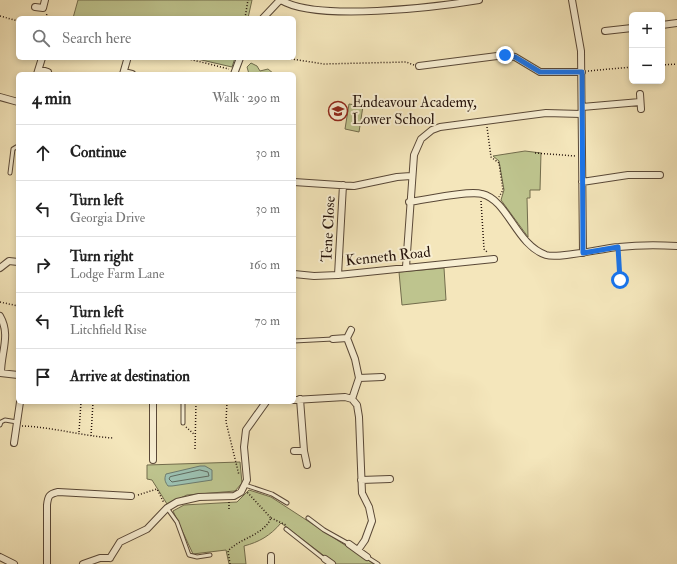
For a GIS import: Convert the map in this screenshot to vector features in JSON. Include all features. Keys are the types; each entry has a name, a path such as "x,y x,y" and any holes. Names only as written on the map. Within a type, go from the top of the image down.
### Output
{"street":[{"path":"35,7 43,8 45,0"},
{"path":"266,16 280,0 298,7 335,12 436,7 479,0"},
{"path":"572,0 579,33 582,72 581,114 583,253"},
{"path":"665,25 677,23"},
{"path":"605,31 629,28"},
{"path":"419,66 505,55 515,57 540,72 582,72"},
{"path":"41,60 38,72 48,72"},
{"path":"123,72 127,60"},
{"path":"235,72 239,60"},
{"path":"640,94 641,109"},
{"path":"0,97 16,101"},
{"path":"582,107 640,102"},
{"path":"406,267 409,202 414,155 421,140 432,130 440,127 546,113 581,114"},
{"path":"652,167 652,174"},
{"path":"582,182 628,175 660,175"},
{"path":"296,182 362,185 396,177 411,176"},
{"name":"Tene Close","path":"338,275 343,185"},
{"path":"409,202 481,193 496,202 526,243 534,250 548,256 583,253 618,247 676,246"},
{"path":"668,237 668,245"},
{"name":"Kenneth Road","path":"296,274 314,276 338,275 487,257 494,259"},
{"path":"0,268 9,262 16,262"},
{"path":"0,316 6,330 1,362 1,373 16,375"},
{"path":"350,330 346,338 355,359 359,378 352,399"},
{"path":"333,339 346,338"},
{"path":"359,378 382,377"},
{"path":"307,465 297,399 345,397 352,399 357,406 359,417 362,493 372,521 365,540 358,550"},
{"path":"14,443 20,404"},
{"path":"152,460 153,404"},
{"path":"110,558 120,542 147,529 167,508 177,502 188,499 238,495 244,487 244,447 246,430 265,404"},
{"path":"294,451 304,450"},
{"path":"361,480 390,479"},
{"path":"47,564 47,505 48,496 50,494 58,492 124,492 131,496"},
{"path":"349,544 367,557"},
{"path":"0,556 14,564"},
{"path":"271,556 271,564"},
{"path":"83,564 100,558 110,558"},
{"path":"110,558 115,564"},
{"path":"325,559 332,564"}],"lane":[{"path":"10,173 13,149 16,147"},
{"path":"296,341 333,339"},
{"path":"183,404 183,423"},
{"path":"0,425 1,422 5,420 16,424"},
{"path":"244,487 272,494 287,503"},
{"path":"167,508 177,522 189,555 197,557 210,555"},
{"path":"308,518 324,530 349,544"},
{"path":"286,529 325,559"},
{"path":"367,557 378,564"}],"path":[{"path":"245,16 248,0"},
{"path":"0,16 16,20"},
{"path":"192,60 235,72"},
{"path":"296,60 324,64 406,62 419,66"},
{"path":"665,65 677,64"},
{"path":"582,72 629,67"},
{"path":"487,121 491,157 499,163 503,190 496,202"},
{"path":"535,153 582,157"},
{"path":"481,193 484,249 487,257"},
{"path":"618,247 620,280"},
{"path":"0,302 16,306"},
{"path":"79,433 82,404"},
{"path":"91,436 93,404"},
{"path":"195,450 196,404"},
{"path":"227,404 226,422 240,476"},
{"path":"183,423 195,435"},
{"path":"16,424 43,427 59,432 79,433 91,436 113,438"},
{"path":"230,564 228,550 261,530 269,523 271,518 244,487"},
{"path":"131,496 142,495 157,489 167,508"}],"green space":[{"path":"78,0 252,0 248,16 74,16"},
{"path":"202,60 234,60 232,67"},
{"path":"251,63 257,66 260,71 268,69 272,72 248,72 247,67"},
{"path":"349,104 363,106 359,132 345,129"},
{"path":"525,151 541,153 540,190 530,190 530,198 527,198 528,237 501,200 504,190 499,161 493,156"},
{"path":"444,268 446,300 402,305 399,272"},
{"path":"240,462 242,483 235,491 187,495 167,504 152,480 147,479 147,465"},
{"path":"249,490 271,497 374,564 335,564 281,523 273,532 264,538 255,543 244,546 246,564 229,564 226,550 193,554 173,511 184,505 237,502"}],"water":[{"path":"205,466 212,470 212,480 172,486 168,486 166,483 166,474"}],"place":[{"name":"Endeavour Academy, Lower School","path":"338,111"}],"route":[{"path":"505,55 511,55 534,70 540,72 582,72 581,114 583,253 618,247 620,280"}]}
